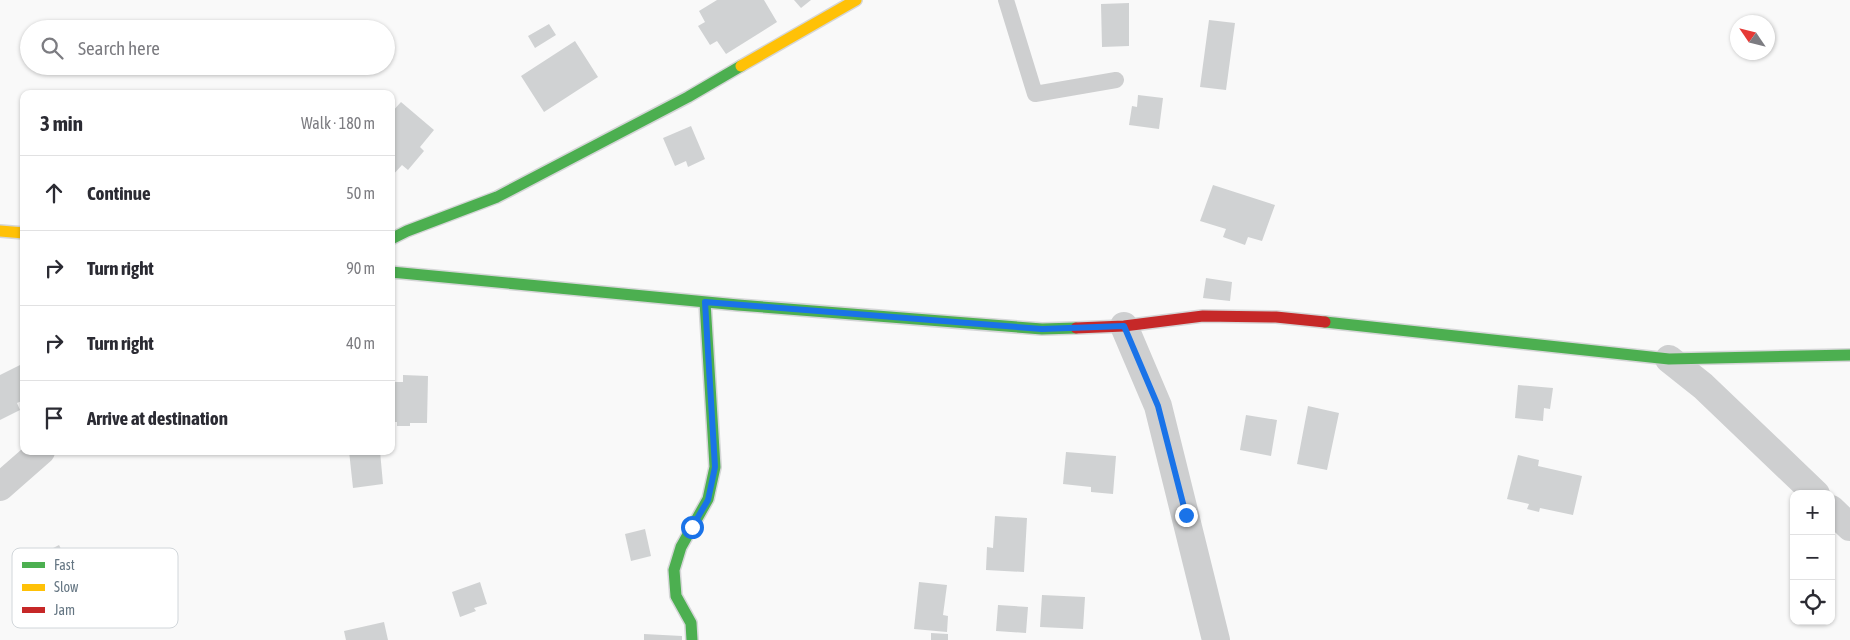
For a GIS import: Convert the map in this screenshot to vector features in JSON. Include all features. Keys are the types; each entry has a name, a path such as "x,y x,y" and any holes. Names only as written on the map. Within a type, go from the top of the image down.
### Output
{"street":[{"path":"395,237 506,192 688,97 856,0"},
{"path":"0,231 20,233"},
{"path":"395,272 705,302 1042,329 1124,326 1203,316 1276,317 1669,359 1850,355"},
{"path":"692,640 691,623 676,596 674,570 681,547 708,500 715,467 705,302"},
{"path":"1124,326 1158,406 1216,640"},
{"path":"1669,359 1703,386 1812,490"},
{"path":"0,487 36,455"},
{"path":"1835,513 1850,527"}],"lane":[{"path":"1006,0 1035,94 1116,80"}],"building":[{"path":"717,0 764,0 777,22 726,54 717,41 710,45 698,26 705,22 699,11"},
{"path":"794,0 811,0 801,8"},
{"path":"1129,3 1129,46 1102,47 1101,4"},
{"path":"1209,20 1235,23 1226,90 1200,87"},
{"path":"549,24 556,35 535,48 528,36"},
{"path":"575,41 598,77 544,112 521,76"},
{"path":"1138,95 1163,98 1159,129 1129,125 1132,106 1137,107"},
{"path":"401,102 434,130 420,147 424,151 408,170 402,165 395,173 395,109"},
{"path":"691,126 705,159 688,167 686,161 675,166 663,138"},
{"path":"1213,185 1275,205 1262,241 1248,237 1245,245 1223,237 1226,229 1200,221"},
{"path":"1206,278 1232,282 1230,301 1203,298"},
{"path":"20,365 20,402 17,403 20,410 0,420 0,375"},
{"path":"403,375 428,376 427,423 410,423 410,426 397,426 397,422 395,422 395,382 403,382"},
{"path":"1518,385 1553,388 1550,409 1544,408 1543,421 1515,418"},
{"path":"1308,406 1339,413 1327,470 1297,464"},
{"path":"1246,415 1277,420 1271,456 1240,450"},
{"path":"1066,452 1116,456 1113,494 1091,492 1091,487 1063,484"},
{"path":"349,455 380,455 383,484 353,488"},
{"path":"1518,455 1539,460 1538,466 1582,476 1573,515 1540,508 1539,512 1527,509 1529,504 1507,499"},
{"path":"995,516 1027,518 1024,572 986,570 987,547 993,548"},
{"path":"645,529 651,556 631,561 625,534"},
{"path":"480,582 487,604 474,608 476,611 460,617 452,592"},
{"path":"919,582 947,585 943,615 948,616 947,632 914,629"},
{"path":"1042,595 1085,597 1083,629 1040,627"},
{"path":"998,605 1028,607 1026,633 996,631"},
{"path":"384,622 388,640 346,640 344,631"},
{"path":"931,633 948,634 948,640 931,640"},
{"path":"644,634 682,636 682,640 644,640"}],"traffic: fast":[{"path":"395,237 497,197 688,97 741,66"},
{"path":"395,272 738,305 1042,329 1076,328"},
{"path":"692,640 691,623 676,596 674,570 681,547 708,499 715,467 705,302"},
{"path":"1325,322 1669,359 1850,355"}],"traffic: slow":[{"path":"741,66 856,0"},
{"path":"0,231 20,233"}],"traffic: jam":[{"path":"1076,328 1124,326 1203,316 1276,317 1325,322"}],"route":[{"path":"692,527 708,500 715,467 705,302 1042,329 1124,326 1158,406 1186,515"}]}
